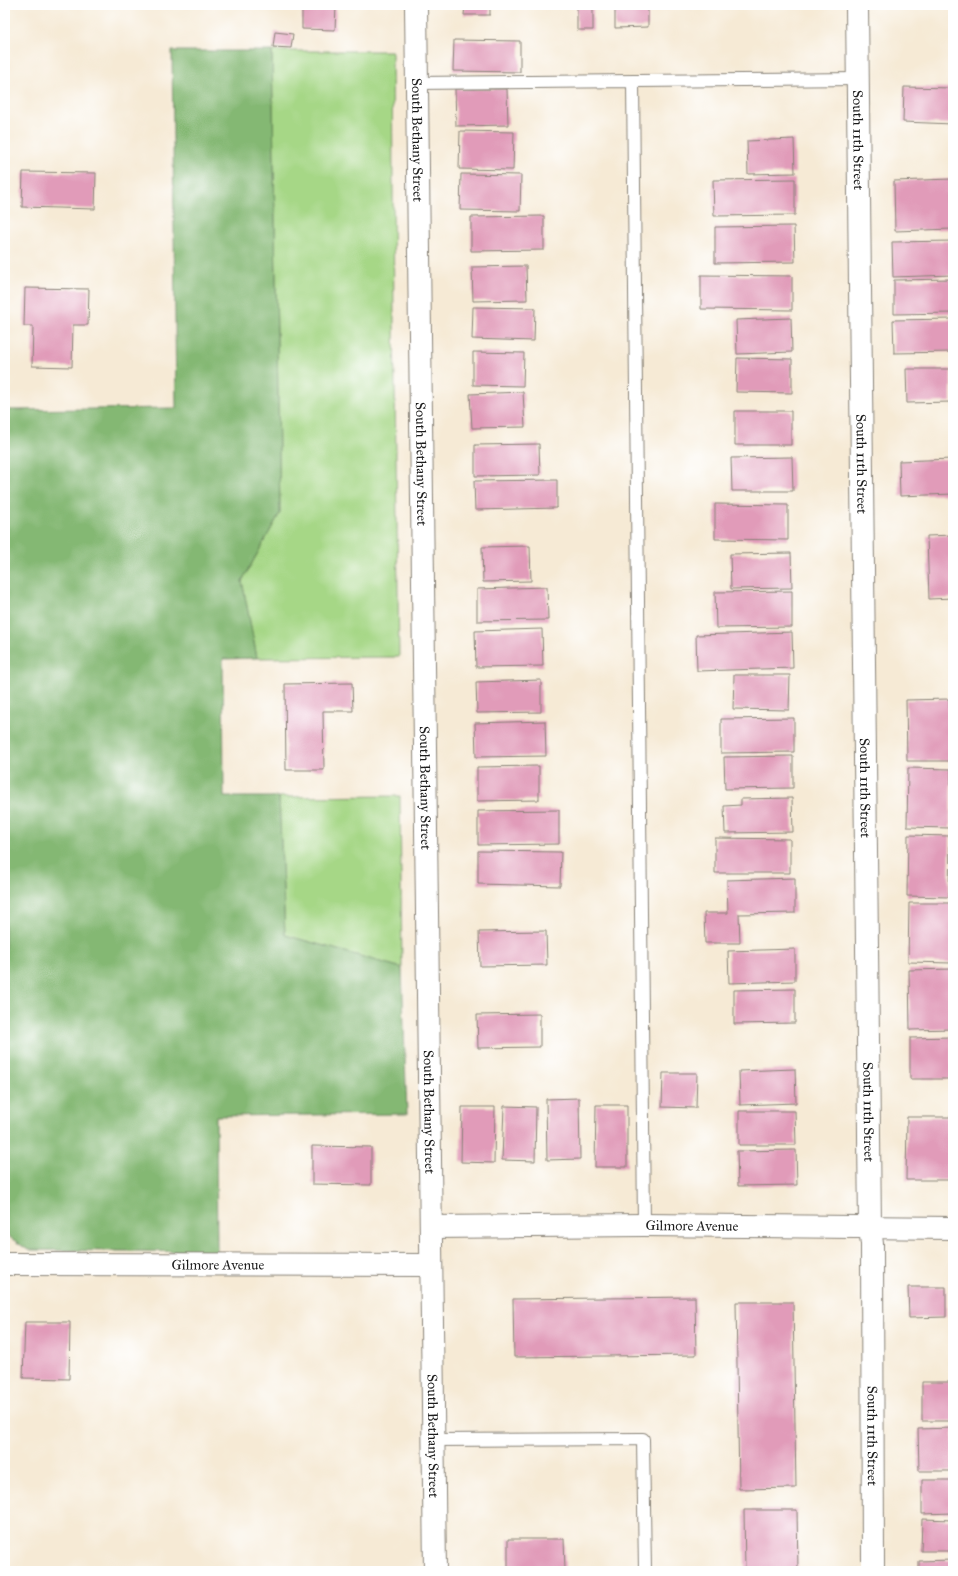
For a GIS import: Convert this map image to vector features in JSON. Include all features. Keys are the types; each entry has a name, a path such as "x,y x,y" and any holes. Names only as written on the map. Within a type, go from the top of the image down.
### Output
{"street":[{"name":"South Bethany Street","path":"416,5 435,1571"},
{"name":"South 11th Street","path":"857,5 870,1228 872,1244 873,1571"},
{"name":"Gilmore Avenue","path":"431,1227 644,1225 953,1228"},
{"name":"Gilmore Avenue","path":"5,1264 431,1265"}],"lane":[{"path":"417,83 858,79"},
{"path":"633,81 644,1225"},
{"path":"433,1440 643,1439 645,1571"}],"green space":[{"path":"172,51 272,51 280,513 242,581 257,658 223,659 224,797 279,797 285,935 402,968 407,1114 216,1116 217,1252 28,1250 8,1236 5,1226 5,410 176,408"},
{"path":"272,51 392,51 399,657 257,658 242,581 280,513"},
{"path":"400,796 402,968 285,935 279,797"}],"building":[{"path":"302,5 336,5 335,30 302,29"},
{"path":"465,5 490,5 490,15 464,15"},
{"path":"577,5 593,5 593,30 577,30"},
{"path":"648,7 648,27 615,28 615,8"},
{"path":"275,32 293,34 291,48 273,47"},
{"path":"454,40 520,41 520,72 453,71"},
{"path":"904,87 953,88 953,124 903,122"},
{"path":"455,89 507,89 508,125 456,126"},
{"path":"460,131 514,132 513,170 459,169"},
{"path":"794,139 795,173 748,174 747,141"},
{"path":"23,172 96,173 95,209 22,207"},
{"path":"461,174 521,175 520,211 460,210"},
{"path":"795,179 795,215 714,216 713,180"},
{"path":"951,179 952,229 895,231 894,181"},
{"path":"544,216 544,250 471,251 471,217"},
{"path":"794,226 795,262 715,263 715,227"},
{"path":"953,241 953,275 893,277 892,242"},
{"path":"526,266 527,300 473,301 472,267"},
{"path":"701,275 792,276 792,310 701,309"},
{"path":"953,279 953,313 894,314 894,280"},
{"path":"25,288 89,289 88,325 73,325 72,367 32,366 33,326 24,326"},
{"path":"473,307 535,308 534,341 472,339"},
{"path":"791,318 792,352 737,354 736,320"},
{"path":"953,319 953,352 894,353 893,320"},
{"path":"473,352 524,353 523,386 473,385"},
{"path":"737,358 792,359 792,393 736,392"},
{"path":"906,369 951,369 951,402 907,403"},
{"path":"523,392 525,427 472,428 470,394"},
{"path":"735,411 791,411 791,445 735,445"},
{"path":"539,444 540,475 475,476 475,445"},
{"path":"792,457 793,491 732,491 731,458"},
{"path":"953,459 953,494 900,496 899,461"},
{"path":"557,480 557,508 475,510 474,481"},
{"path":"715,504 788,505 788,540 715,539"},
{"path":"953,535 953,598 929,599 927,536"},
{"path":"530,546 531,581 483,582 482,547"},
{"path":"791,553 792,588 731,589 730,554"},
{"path":"547,587 548,620 477,621 477,589"},
{"path":"792,591 792,627 716,628 715,592"},
{"path":"542,629 543,666 476,667 475,631"},
{"path":"792,632 793,668 697,671 696,635"},
{"path":"734,675 790,675 789,710 733,709"},
{"path":"541,680 541,712 477,713 476,682"},
{"path":"352,683 353,711 323,711 324,770 286,770 285,684"},
{"path":"949,699 950,761 907,761 906,700"},
{"path":"794,718 794,752 721,753 721,719"},
{"path":"545,721 546,756 476,757 475,723"},
{"path":"793,756 793,788 725,789 724,757"},
{"path":"539,766 539,800 477,801 477,767"},
{"path":"908,768 951,769 950,828 907,827"},
{"path":"792,798 793,832 725,833 724,806 741,805 741,799"},
{"path":"559,810 559,844 478,845 478,811"},
{"path":"908,835 950,836 949,897 907,896"},
{"path":"715,838 790,839 790,873 715,873"},
{"path":"478,851 561,852 560,886 478,884"},
{"path":"795,878 795,913 739,914 740,943 705,943 704,913 728,913 727,880"},
{"path":"909,903 953,903 952,963 908,962"},
{"path":"546,931 547,965 480,966 479,932"},
{"path":"795,949 795,981 729,983 728,951"},
{"path":"953,969 953,1029 910,1030 909,970"},
{"path":"795,989 795,1023 734,1024 734,990"},
{"path":"540,1014 540,1047 478,1048 477,1015"},
{"path":"951,1037 952,1079 910,1079 910,1038"},
{"path":"795,1069 796,1103 740,1105 739,1071"},
{"path":"663,1073 697,1073 696,1108 662,1107"},
{"path":"579,1098 580,1159 547,1160 546,1099"},
{"path":"596,1105 627,1105 627,1167 595,1167"},
{"path":"504,1106 536,1107 535,1161 502,1160"},
{"path":"462,1107 495,1107 494,1163 461,1162"},
{"path":"739,1111 795,1111 796,1145 739,1145"},
{"path":"907,1117 953,1117 953,1180 906,1180"},
{"path":"312,1146 371,1147 371,1185 312,1184"},
{"path":"796,1150 797,1185 738,1186 737,1151"},
{"path":"908,1287 946,1287 946,1317 909,1318"},
{"path":"695,1297 696,1355 514,1357 513,1299"},
{"path":"736,1302 793,1302 796,1488 739,1489"},
{"path":"25,1322 70,1322 69,1379 23,1378"},
{"path":"922,1382 953,1382 953,1421 922,1421"},
{"path":"953,1428 953,1471 919,1471 918,1429"},
{"path":"922,1480 953,1480 953,1513 922,1514"},
{"path":"744,1510 797,1510 798,1571 745,1571"},
{"path":"922,1519 953,1520 953,1551 921,1551"},
{"path":"508,1539 564,1539 565,1571 508,1571"},
{"path":"953,1560 953,1571 919,1571 919,1561"}]}
